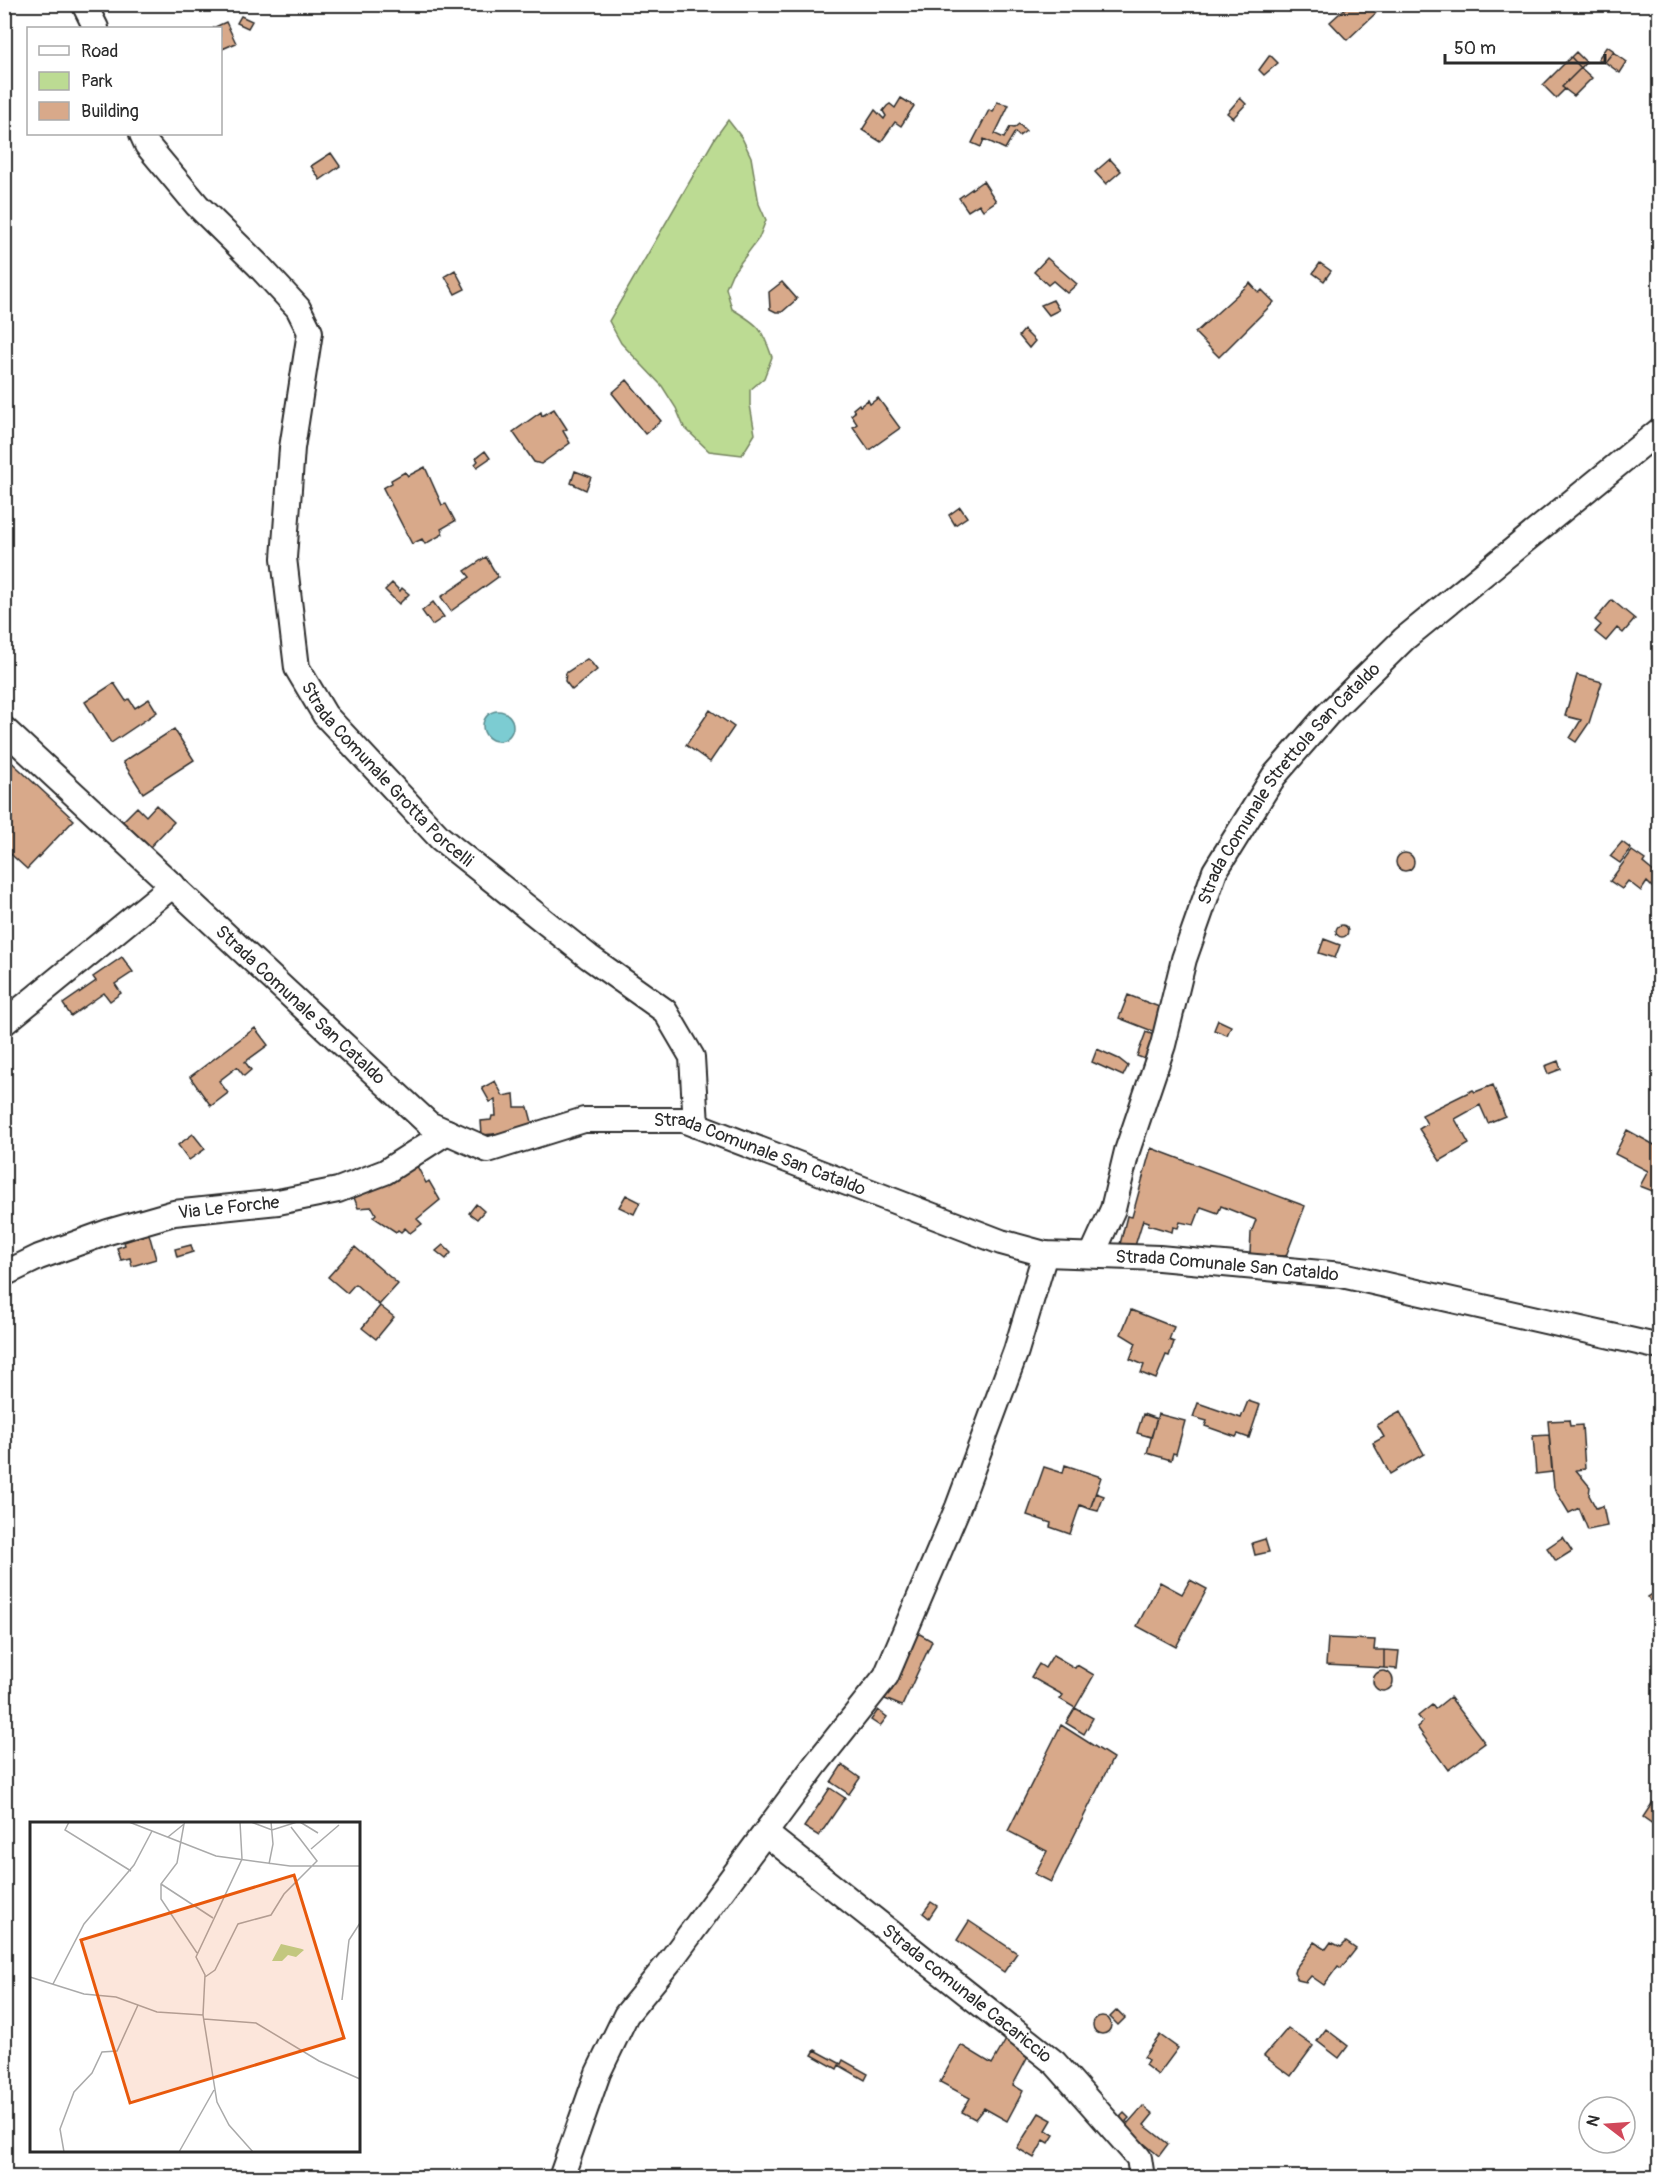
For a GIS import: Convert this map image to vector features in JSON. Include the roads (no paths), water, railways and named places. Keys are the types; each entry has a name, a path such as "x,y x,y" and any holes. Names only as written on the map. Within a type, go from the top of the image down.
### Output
{"street":[{"path":"84,4 96,27"},
{"name":"Strada Comunale Grotta Porcelli","path":"142,135 147,145 197,205 298,308 310,332 292,448 284,558 297,668 325,715 440,838 589,957 665,1011 692,1057 696,1125"},
{"name":"Strada Comunale Strettola San Cataldo","path":"1092,1255 1113,1209 1127,1151 1163,1045 1184,958 1215,871 1274,776 1327,715 1404,639 1659,430"},
{"name":"Strada Comunale San Cataldo","path":"4,729 429,1124 488,1150 584,1120 683,1120 1001,1242 1045,1254 1159,1258 1342,1275 1659,1347"},
{"path":"4,1023 173,885"},
{"name":"Via Le Forche","path":"4,1274 39,1257 108,1232 174,1213 278,1202 338,1190 385,1172 447,1132"},
{"path":"561,2178 598,2073 626,2015 671,1960 816,1764 886,1676 962,1496 1016,1352 1045,1254"},
{"name":"Strada comunale Cacariccio","path":"765,1833 1055,2063 1139,2158 1142,2178"}],"water":[{"path":"498,711 504,712 512,720 512,732 504,740 498,741 492,740 484,732 483,726 484,720 492,712"}]}
